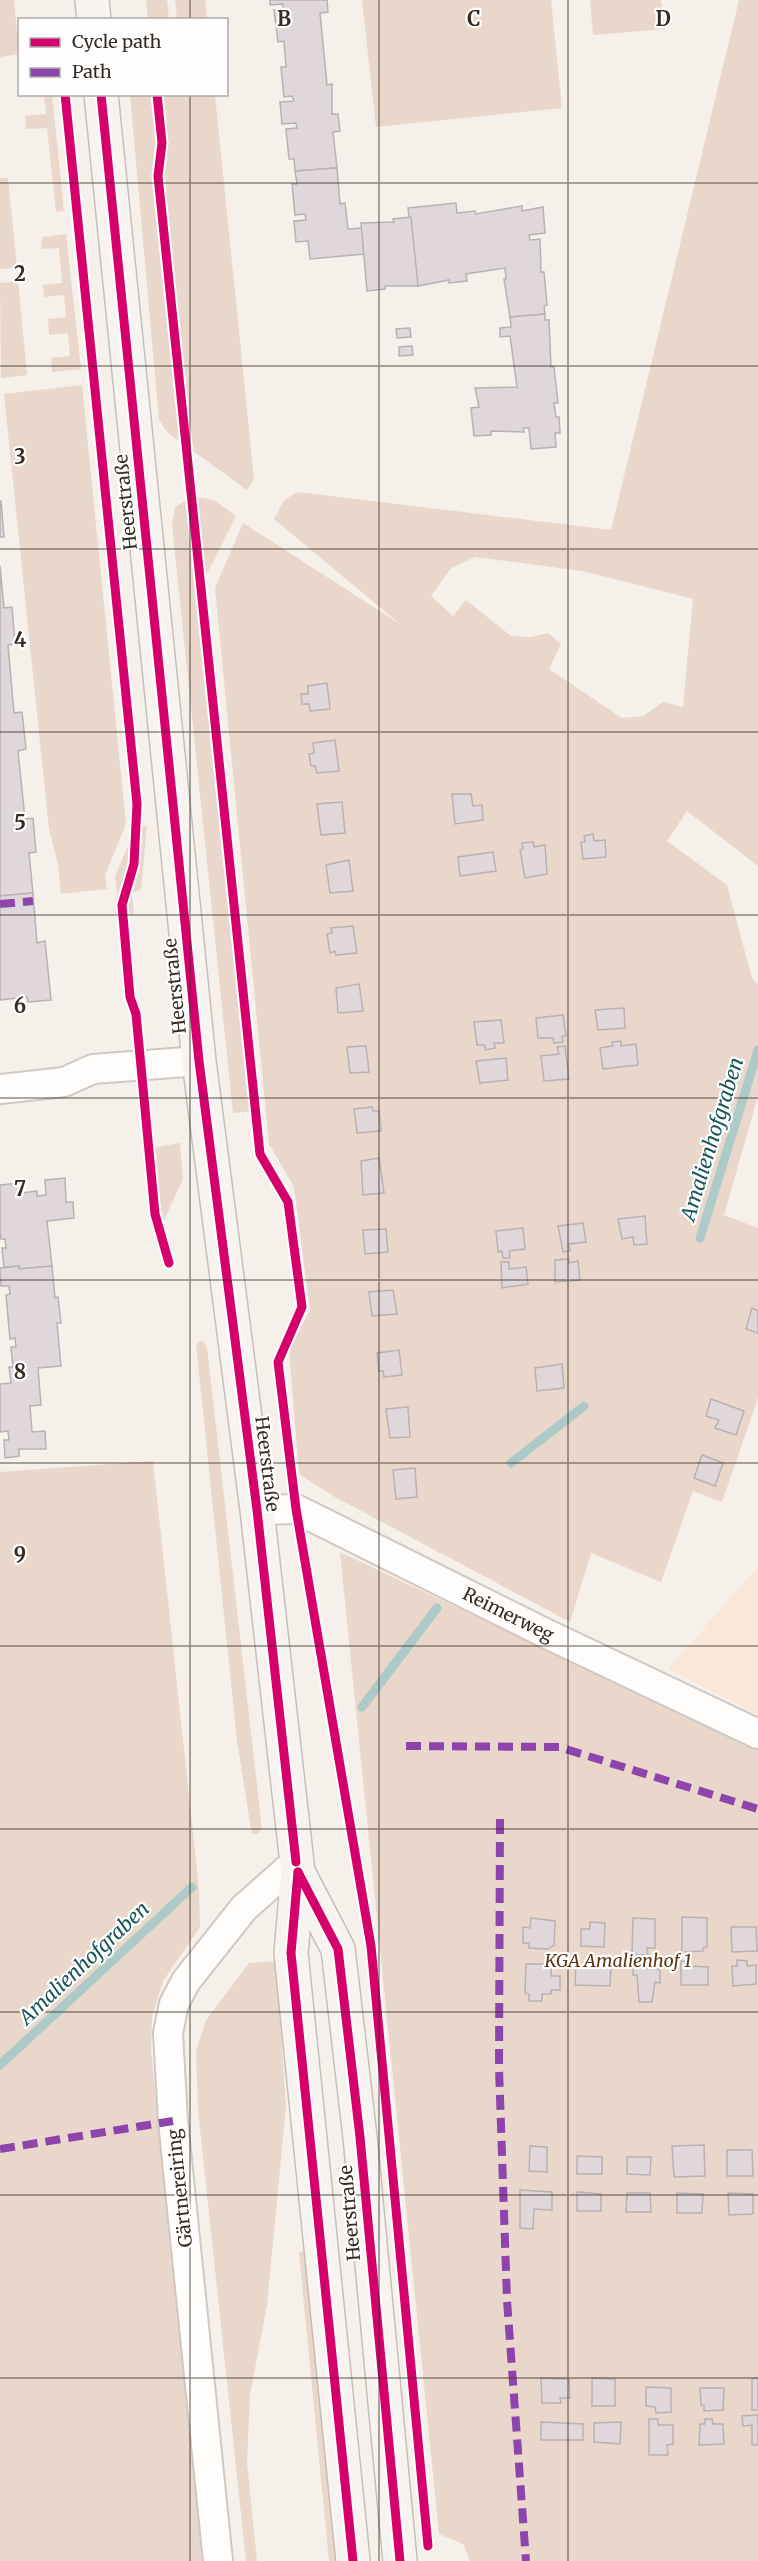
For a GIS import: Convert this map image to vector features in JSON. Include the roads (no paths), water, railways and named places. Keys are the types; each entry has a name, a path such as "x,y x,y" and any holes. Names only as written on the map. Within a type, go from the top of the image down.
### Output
{"main road":[{"path":"92,0 94,18"},
{"name":"Heerstraße","path":"101,96 199,1061 257,1510 297,1867 291,1953 353,2561"},
{"name":"Heerstraße","path":"297,1867 338,1949 360,2137 400,2561"}],"street":[{"path":"0,1089 64,1082 93,1069 199,1061"},
{"name":"Reimerweg","path":"257,1510 296,1509 545,1633 758,1734"},
{"name":"Gärtnereiring","path":"218,2561 173,2121 168,2033 174,2004 186,1981 244,1908 297,1867"}],"waterway":[{"name":"Amalienhofgraben","path":"700,1238 758,1050"},
{"name":"Amalienhofgraben","path":"511,1463 584,1406"},
{"name":"Amalienhofgraben","path":"362,1707 437,1608"},
{"name":"Amalienhofgraben","path":"0,2065 192,1887"}],"park label":[{"name":"KGA Amalienhof 1","path":"618,1961"}]}
